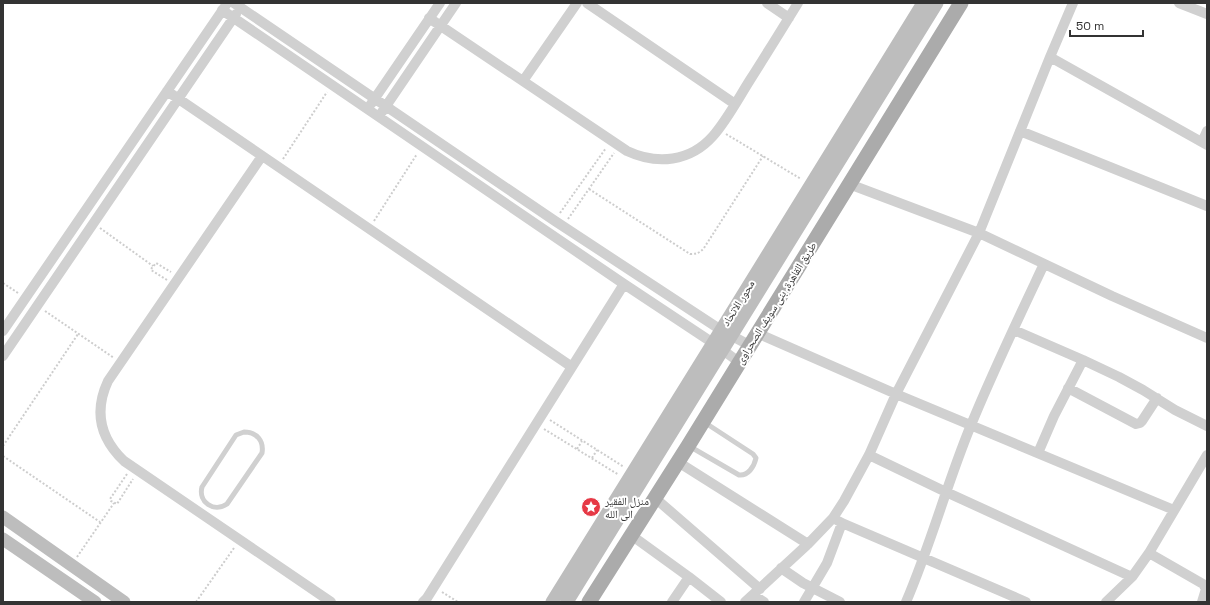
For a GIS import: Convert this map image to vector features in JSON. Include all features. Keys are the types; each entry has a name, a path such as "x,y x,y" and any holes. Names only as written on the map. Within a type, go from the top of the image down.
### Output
{"main road":[{"name":"طريق القاهرة, بنى سويف الصحراوى","path":"589,602 688,446 961,3"}],"street":[{"path":"367,109 440,3"},
{"path":"378,117 456,3"},
{"path":"523,81 577,3"},
{"path":"587,3 735,104"},
{"path":"767,3 789,18"},
{"path":"429,18 615,144 631,153 654,160 682,157 698,149 713,137 798,3"},
{"name":"محور الاتحاد","path":"727,333 811,185 923,3"},
{"name":"محور الاتحاد","path":"552,602 630,476 718,347 937,3"},
{"path":"752,595 808,544 833,518 869,455 896,394 979,233 1073,3"},
{"path":"1179,3 1207,14"},
{"path":"3,356 233,18 239,4 375,99 559,223 749,346"},
{"path":"3,331 225,7 233,18 739,362"},
{"path":"1050,57 1204,144 1207,131"},
{"path":"167,90 572,367"},
{"path":"1020,131 1207,206"},
{"path":"262,156 108,380 101,404 101,419 104,433 111,446 117,454 135,469 331,602"},
{"path":"849,184 979,233 1112,296 1207,338"},
{"path":"906,602 924,559 946,492 971,425 1044,264"},
{"path":"423,602 434,587 624,284"},
{"path":"1014,330 1119,377 1175,410 1207,426"},
{"path":"757,333 896,394 1174,510"},
{"name":"محور الاتحاد","path":"567,602 718,347"},
{"path":"1038,453 1054,416 1083,360"},
{"path":"1068,388 1136,424 1140,424 1156,398"},
{"path":"869,455 1132,577"},
{"path":"1106,602 1132,577 1205,461"},
{"path":"678,462 808,544"},
{"path":"655,498 752,595 764,602"},
{"path":"3,517 124,602"},
{"path":"833,518 924,559 1026,602"},
{"path":"804,602 813,589 826,563 842,523"},
{"path":"631,535 721,602"},
{"path":"3,539 95,602"},
{"path":"1149,552 1203,584 1206,590 1202,602"},
{"path":"781,568 813,589 840,602"},
{"path":"672,602 689,577"}],"lane":[{"path":"688,446 741,475 747,473 755,463 756,458 753,454 703,421"},
{"path":"248,432 256,435 261,442 262,453 227,504 218,508 207,504 204,502 201,495 202,487 236,435 248,432"},
{"path":"200,513 207,504"}],"path":[{"path":"278,166 332,85"},
{"path":"718,129 811,185"},
{"path":"559,223 589,189 615,144"},
{"path":"559,223 615,144"},
{"path":"369,228 422,147"},
{"path":"589,189 690,254 694,254 704,248 763,156"},
{"path":"93,224 153,266"},
{"path":"153,266 157,263 176,281"},
{"path":"153,266 151,270 176,281"},
{"path":"3,283 26,298"},
{"path":"37,306 120,362"},
{"path":"3,446 78,334"},
{"path":"539,420 597,450 630,476"},
{"path":"539,420 577,449 592,458 630,476"},
{"path":"577,449 582,441"},
{"path":"592,458 597,450"},
{"path":"3,456 100,522"},
{"path":"114,503 110,499 135,469"},
{"path":"72,565 114,503 117,504 135,469"},
{"path":"196,602 239,540"},
{"path":"434,587 458,602"}],"place":[{"name":"منزل الفقير الى الله","path":"591,507"}]}
